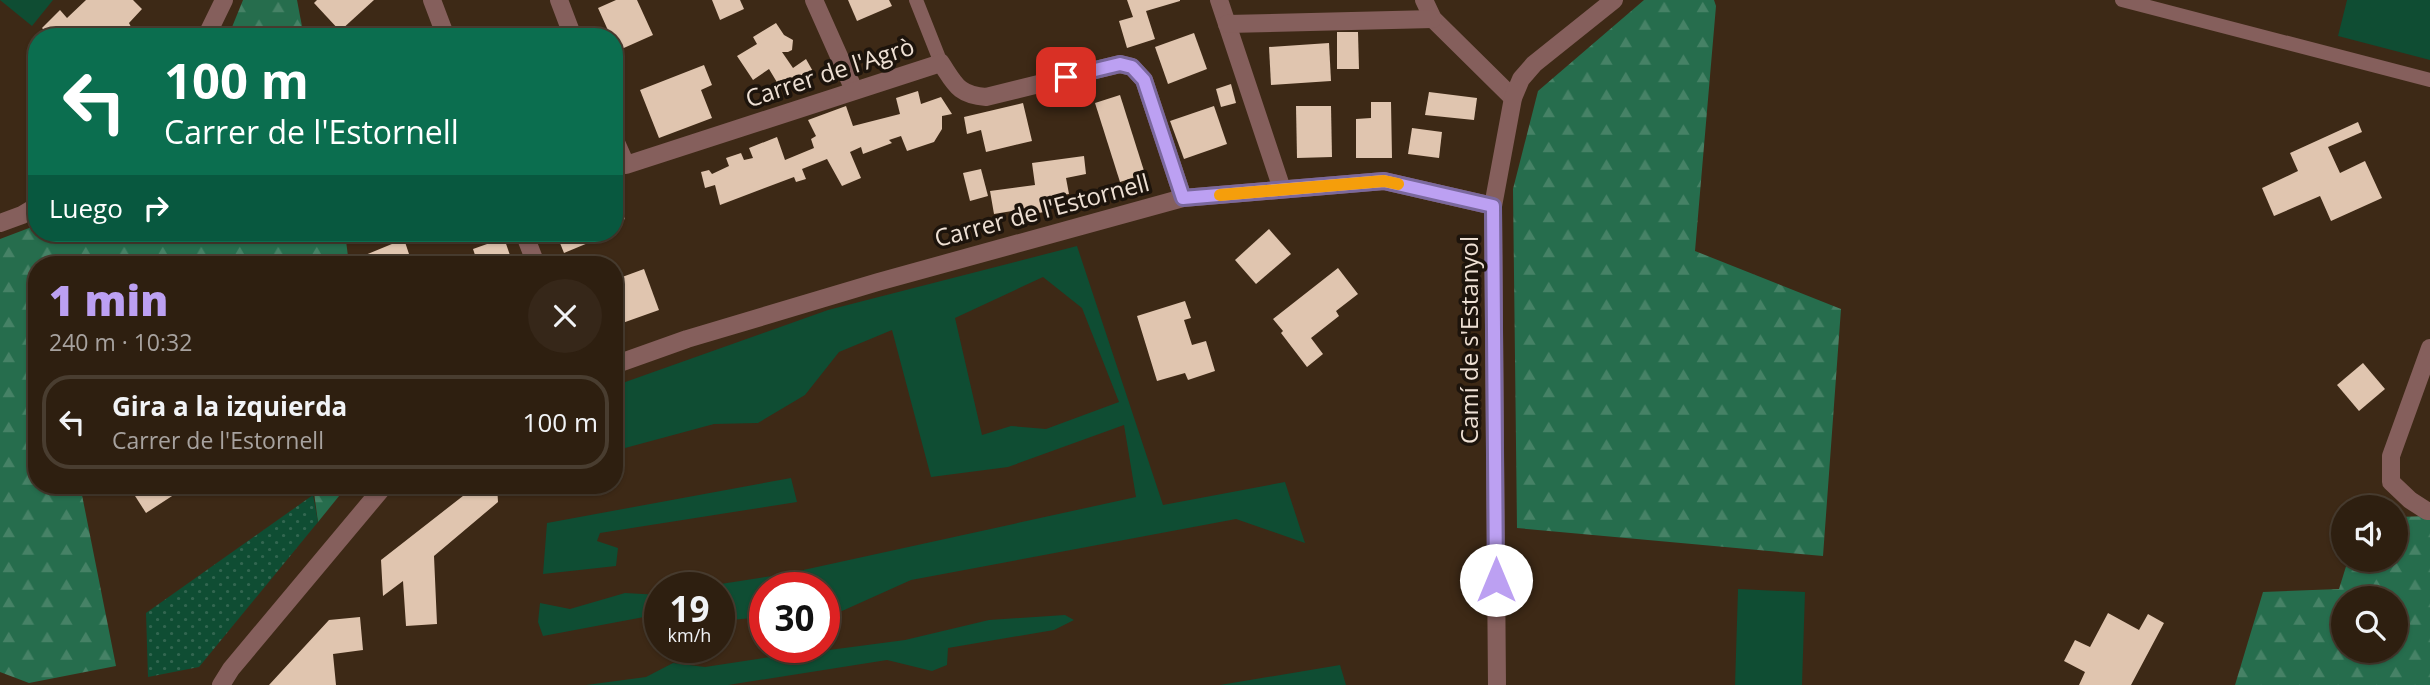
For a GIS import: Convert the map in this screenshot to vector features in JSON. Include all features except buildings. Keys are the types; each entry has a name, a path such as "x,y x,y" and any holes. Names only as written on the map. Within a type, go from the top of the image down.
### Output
{"street":[{"path":"210,28 224,0"},
{"path":"432,0 443,28"},
{"path":"559,0 570,28"},
{"path":"814,0 854,90"},
{"path":"1219,0 1282,188"},
{"path":"1424,0 1433,19 1513,98"},
{"name":"Camí de s'Estanyol","path":"1497,685 1493,206 1513,98 1521,79 1534,64 1614,0"},
{"path":"1227,24 1433,19"},
{"name":"Carrer de l'Agrò","path":"623,158 626,165 941,63 960,90 970,96 986,97 1120,64 1132,67 1144,80 1183,198"},
{"name":"Carrer de l'Estornell","path":"623,362 687,339 878,282 1183,198 1384,181 1493,206"},
{"path":"0,223 28,211"},
{"path":"2430,348 2391,456 2391,482 2410,500 2430,511"},
{"path":"221,685 230,669 377,494"}],"lane":[{"path":"916,0 941,63"},
{"path":"2122,0 2430,80"}],"green space":[{"path":"0,0 53,0 32,26"},
{"path":"243,0 297,0 302,28 232,28"},
{"path":"1644,0 1714,0 1716,6 1695,251 1841,309 1823,556 1517,528 1513,189 1538,91"},
{"path":"2347,0 2430,0 2430,60 2338,36"},
{"path":"28,228 28,242 346,242 348,256 28,256 28,494 82,494 116,666 29,683 0,672 0,239"},
{"path":"1077,246 1163,505 1285,482 1305,543 1236,519 911,580 840,611 840,572 794,572 1136,497 1124,425 1008,467 931,477 892,330 839,352 805,395 758,423 714,424 623,449 623,383 828,310","holes":["1043,277 1082,308 1119,402 1046,429 1011,426 982,435 955,318"]},
{"path":"791,478 797,502 600,533 597,541 618,548 616,566 543,574 547,523"},
{"path":"314,494 341,494 318,522"},
{"path":"313,495 318,522 199,667 148,677 146,613"},
{"path":"2430,516 2430,685 2235,685 2263,592 2331,589 2331,663 2408,663 2408,586 2340,586 2344,572 2408,572 2408,517"},
{"path":"749,580 749,618 735,620 735,582"},
{"path":"1738,589 1805,592 1802,685 1735,685"},
{"path":"625,593 644,594 644,617 543,636 538,622 540,603 570,609"},
{"path":"1065,615 1074,620 1054,630 948,648 947,665 932,671 887,660 728,685 586,685 646,677 673,663 705,667 749,660 749,663 840,663 840,649 905,640 989,620"},
{"path":"1340,665 1346,685 1220,685"}],"slow traffic":[{"path":"1220,195 1384,181 1398,184"}],"route":[{"path":"1066,77 1120,64 1132,67 1144,80 1183,198 1384,181 1493,206 1496,580"}]}
